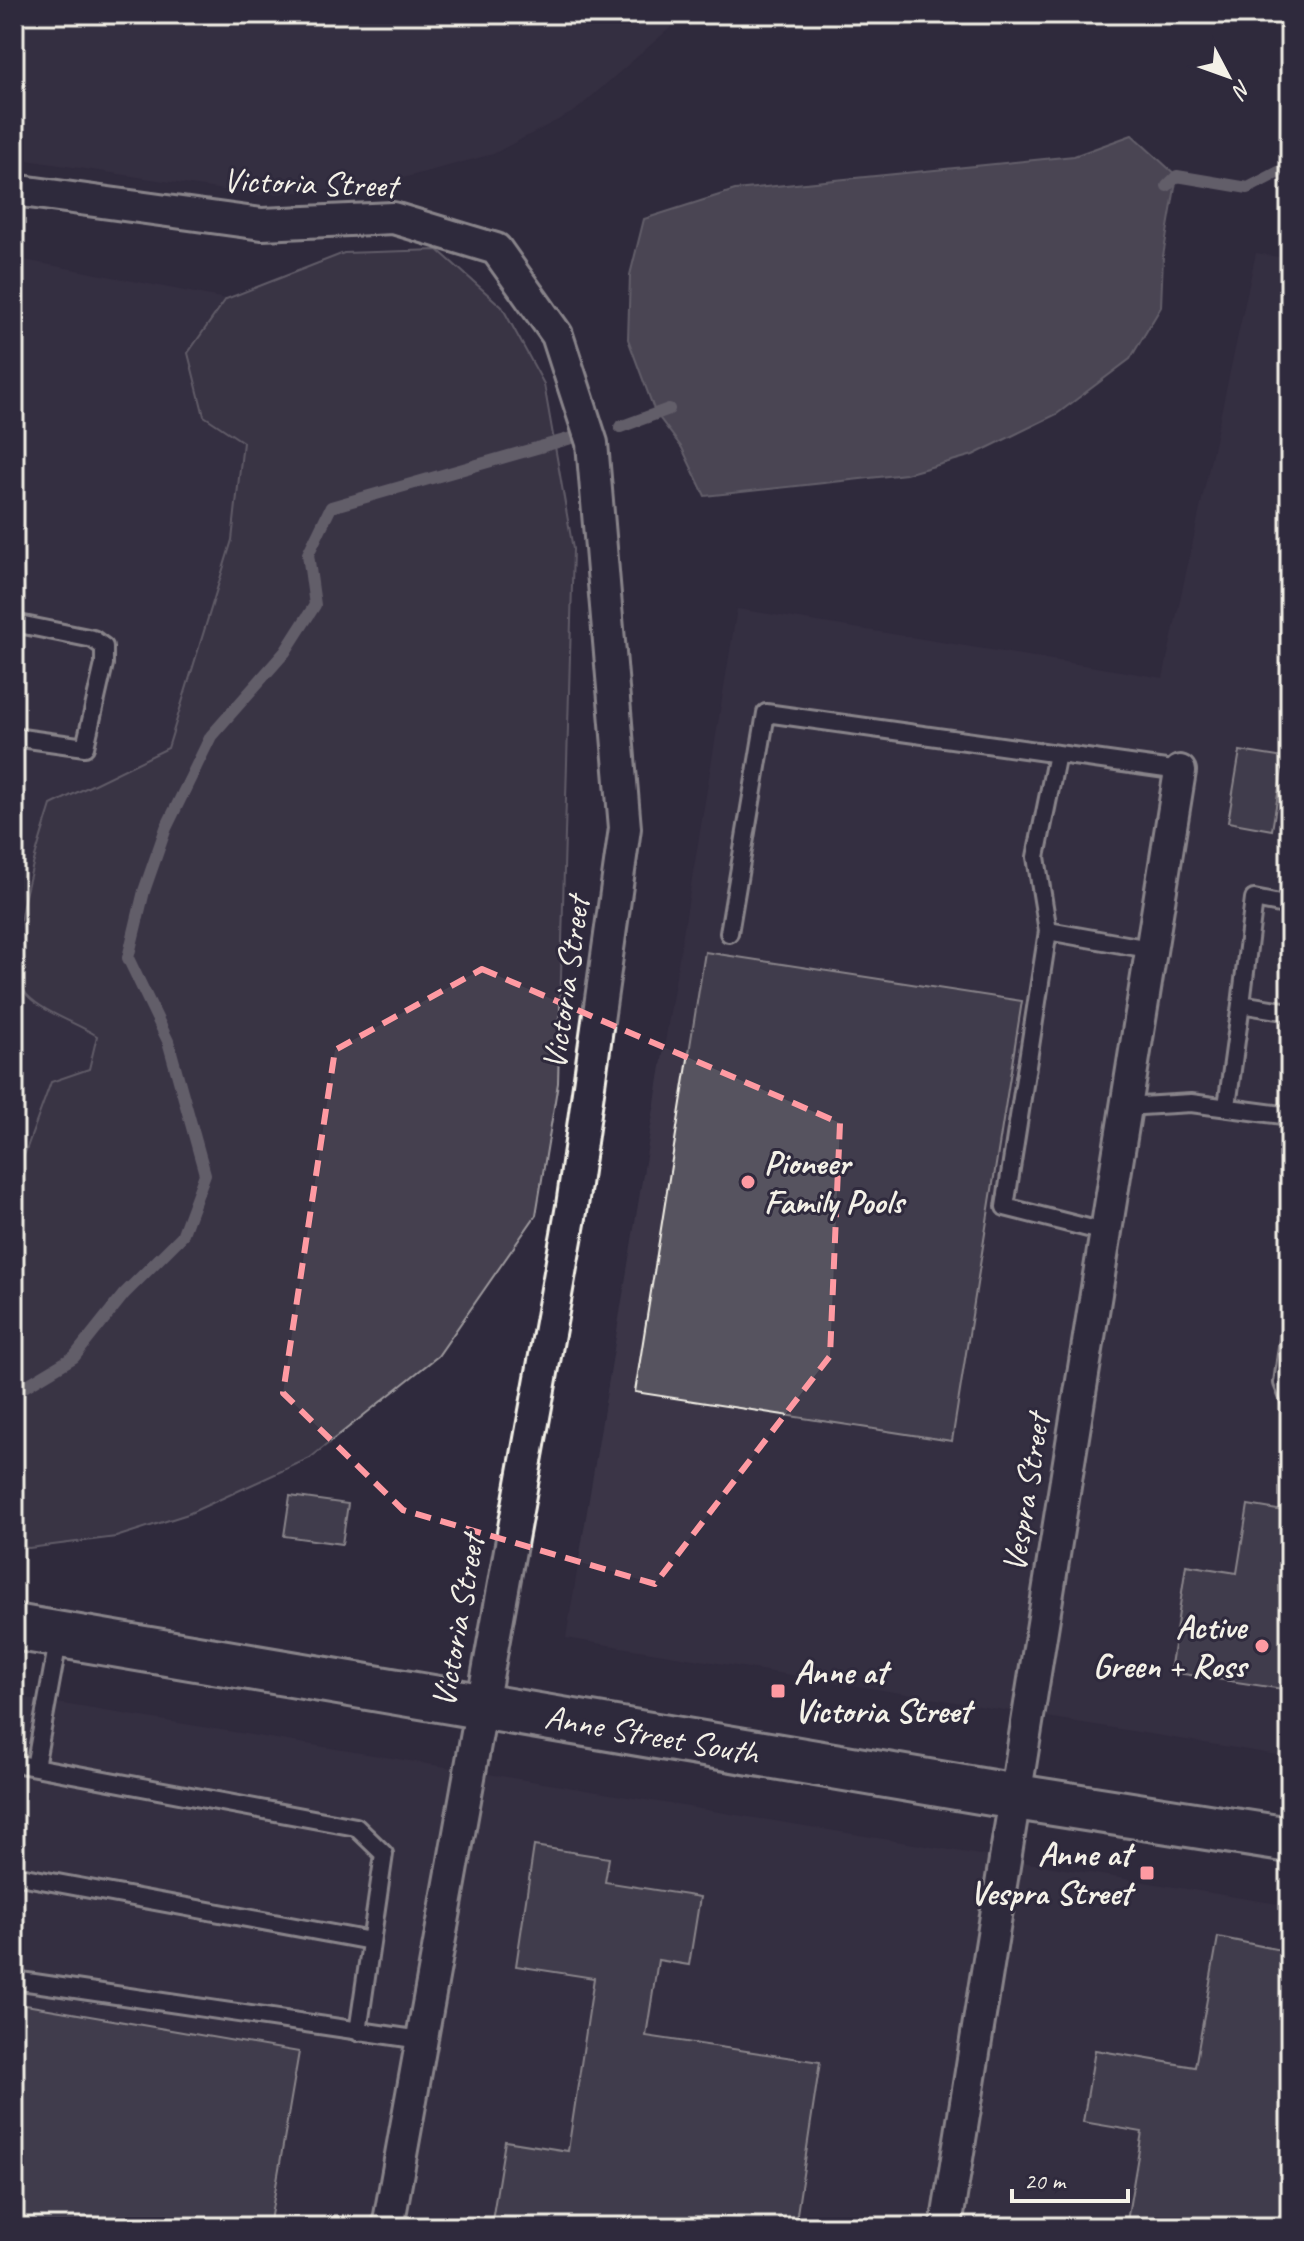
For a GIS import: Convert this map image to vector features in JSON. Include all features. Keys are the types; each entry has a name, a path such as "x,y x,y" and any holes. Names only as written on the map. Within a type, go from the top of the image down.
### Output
{"street":[{"name":"Victoria Street","path":"14,190 262,224 393,218 496,249 557,335 592,443 625,828 572,1206 388,2227"},
{"name":"Vespra Street","path":"946,2227 1180,771"},
{"name":"Anne Street South","path":"14,1627 1016,1797 1290,1840"}],"lane":[{"path":"14,623 93,639 104,647 104,664 85,747 14,737"},
{"path":"729,933 766,713 1180,771"},
{"path":"1057,754 1036,857 1048,931 1005,1207 1104,1232"},
{"path":"1227,1106 1254,899 1290,906"},
{"path":"1048,931 1149,949"},
{"path":"1241,1004 1290,1012"},
{"path":"1124,1107 1191,1103 1290,1116"},
{"path":"1290,1332 1283,1383 1290,1400"},
{"path":"35,1767 59,1634"},
{"path":"14,1763 356,1827 384,1854 358,2032"},
{"path":"14,1875 371,1941"},
{"path":"14,1980 421,2040"}],"highlighted area":[{"path":"482,969 840,1123 830,1356 655,1584 403,1510 283,1393 335,1050"}],"shaded area":[{"path":"14,14 686,14 575,111 493,154 365,188 256,195 14,158"},
{"path":"1132,135 1177,176 1163,256 1161,307 1130,359 1057,414 973,455 906,474 705,496 682,448 655,412 628,339 630,275 644,219 735,190 1074,156"},
{"path":"438,250 502,307 544,384 573,549 558,1083 536,1215 438,1356 310,1458 188,1514 116,1537 29,1548 14,1546 14,1183 51,1082 89,1069 97,1036 42,1007 27,995 20,977 17,955 19,930 30,875 51,805 168,748 232,540 243,442 204,416 188,353 226,299 344,253"},
{"path":"1256,253 1290,259 1290,1757 566,1638 737,609 1163,678"},
{"path":"14,258 226,299 188,353 204,416 243,442 232,540 168,748 51,805 14,921"},
{"path":"14,975 27,996 97,1036 89,1069 51,1082 14,1183"},
{"path":"14,1696 1290,1906 1290,2227 14,2227"}],"building":[{"path":"1240,751 1284,758 1272,830 1228,822"},
{"path":"705,952 1022,1001 952,1441 635,1392"},
{"path":"290,1496 348,1504 342,1544 284,1536"},
{"path":"1248,1505 1290,1512 1290,1690 1170,1672 1186,1565 1237,1573"},
{"path":"534,1846 609,1858 605,1882 700,1897 689,1965 658,1960 646,2036 820,2062 795,2227 491,2227 505,2141 568,2151 594,1978 516,1966"},
{"path":"1218,1937 1290,1952 1290,2227 1126,2227 1142,2132 1083,2122 1095,2050 1195,2067"},
{"path":"14,2003 299,2052 269,2227 14,2227"}],"waterway":[{"path":"1167,186 1177,176 1248,188 1290,166"},
{"path":"620,427 669,409"},
{"path":"14,1393 74,1357 124,1294 182,1236 205,1174 168,1041 128,958 144,891 166,828 211,736 285,652 315,605 308,554 331,507 575,437"}],"place":[{"name":"Pioneer Family Pools","path":"748,1182"},
{"name":"Active Green + Ross","path":"1262,1646"},
{"name":"Anne at Victoria Street","path":"778,1691"},
{"name":"Anne at Vespra Street","path":"1147,1873"}]}
